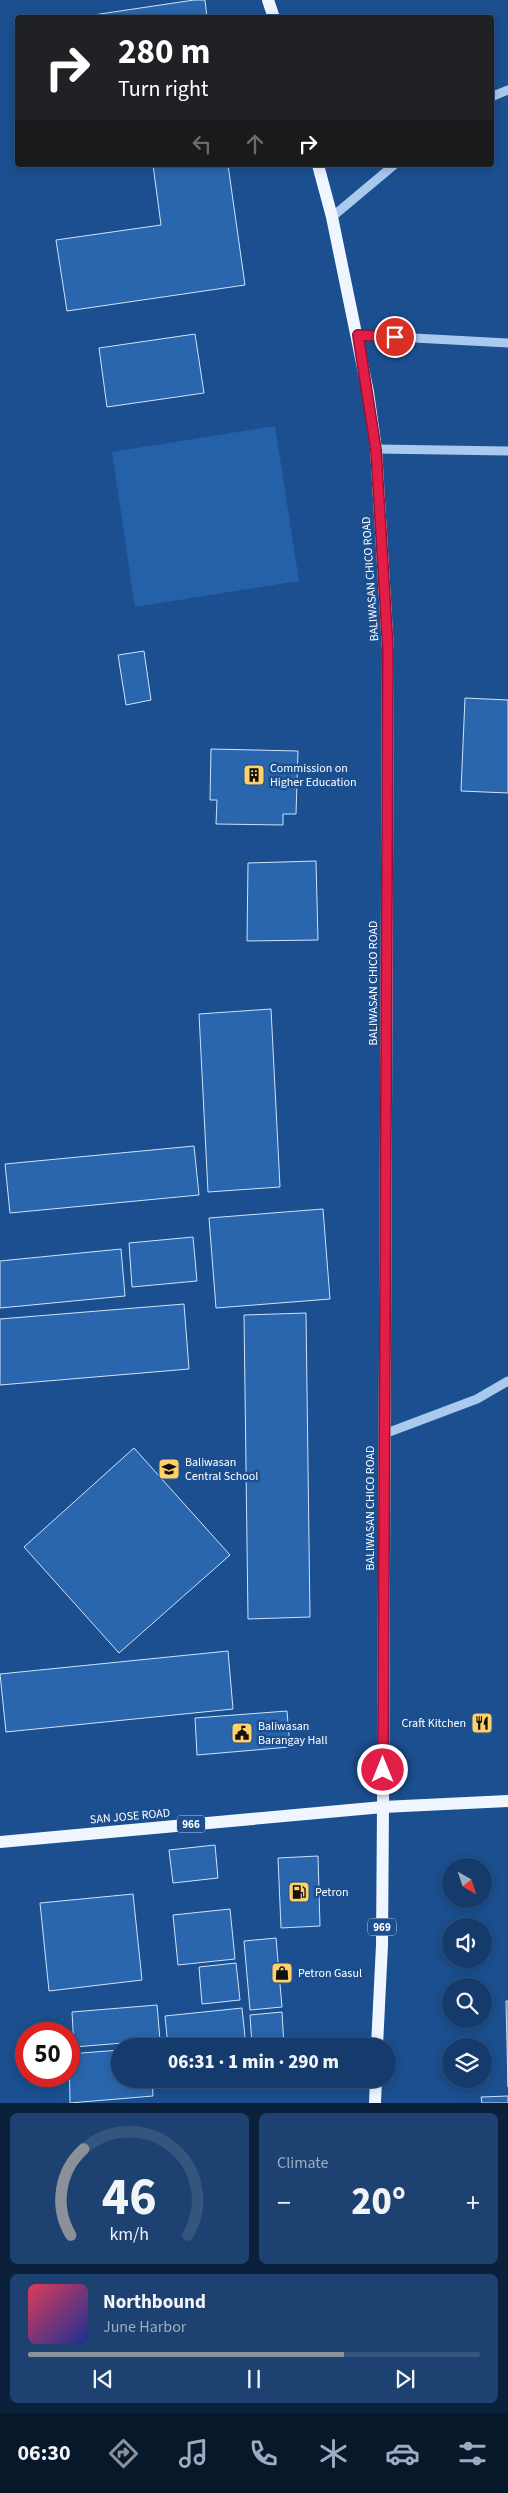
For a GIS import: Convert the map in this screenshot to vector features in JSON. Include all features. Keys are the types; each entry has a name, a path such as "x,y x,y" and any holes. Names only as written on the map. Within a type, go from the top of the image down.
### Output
{"main road":[{"path":"268,0 273,15"},
{"name":"BALIWASAN CHICO ROAD","path":"319,167 332,217 358,335 376,450 388,650 383,1807"},
{"name":"966","path":"383,1807 508,1801"},
{"name":"SAN JOSE ROAD","path":"0,1842 383,1807"},
{"name":"969","path":"377,2038 382,1945 383,1807"},
{"path":"374,2103 375,2088"}],"street":[{"path":"494,96 508,90"},
{"path":"332,217 392,167"},
{"path":"358,335 508,343"},
{"path":"376,450 508,451"},
{"path":"384,1434 477,1399 508,1381"}],"shaded area":[{"path":"275,426 299,581 135,607 112,452"}],"building":[{"path":"205,0 207,15 93,15"},
{"path":"153,167 228,167 245,285 67,311 56,240 161,225"},
{"path":"195,334 204,393 107,407 99,348"},
{"path":"144,651 151,700 126,705 118,655"},
{"path":"465,698 508,700 508,793 461,791"},
{"name":"Commission on Higher Education","path":"211,749 298,751 296,814 283,814 283,825 216,824 217,800 210,800"},
{"path":"316,861 318,940 247,941 248,863"},
{"path":"271,1009 280,1187 208,1192 199,1014"},
{"path":"194,1146 199,1195 10,1213 5,1164"},
{"path":"323,1209 330,1299 216,1308 209,1218"},
{"path":"193,1237 197,1281 132,1287 129,1243"},
{"path":"121,1249 125,1296 0,1308 0,1261"},
{"path":"184,1304 189,1369 0,1385 0,1319"},
{"path":"306,1313 310,1617 248,1619 244,1315"},
{"path":"134,1448 230,1555 119,1653 24,1547"},
{"path":"228,1651 233,1709 6,1732 0,1674"},
{"name":"Baliwasan Barangay Hall","path":"287,1711 290,1747 197,1755 195,1718"},
{"path":"215,1845 218,1878 173,1883 169,1850"},
{"name":"Petron","path":"318,1856 320,1926 281,1928 278,1858"},
{"path":"133,1894 142,1980 49,1991 40,1903"},
{"path":"230,1909 235,1959 178,1965 173,1915"},
{"path":"276,1938 282,2007 250,2010 244,1941"},
{"path":"236,1963 240,2000 202,2004 199,1967"},
{"path":"506,2001 508,2001 508,2087"},
{"path":"157,2005 160,2038 111,2038 111,2044 80,2047 80,2022 73,2022 72,2012"},
{"path":"242,2008 245,2038 167,2038 165,2016"},
{"path":"282,2012 284,2038 251,2038 250,2015"},
{"path":"111,2051 111,2088 153,2088 153,2096 70,2103 70,2087 80,2087 80,2053"},
{"path":"508,2096 508,2103 482,2103 481,2097"}],"place":[{"name":"Commission on Higher Education","path":"254,775"},
{"name":"Baliwasan Central School","path":"169,1469"},
{"name":"Craft Kitchen","path":"482,1723"},
{"name":"Baliwasan Barangay Hall","path":"242,1733"},
{"name":"Petron","path":"299,1892"},
{"name":"Petron Gasul","path":"282,1973"}],"route":[{"path":"383,1770 388,650 376,450 358,335 395,337"}]}
